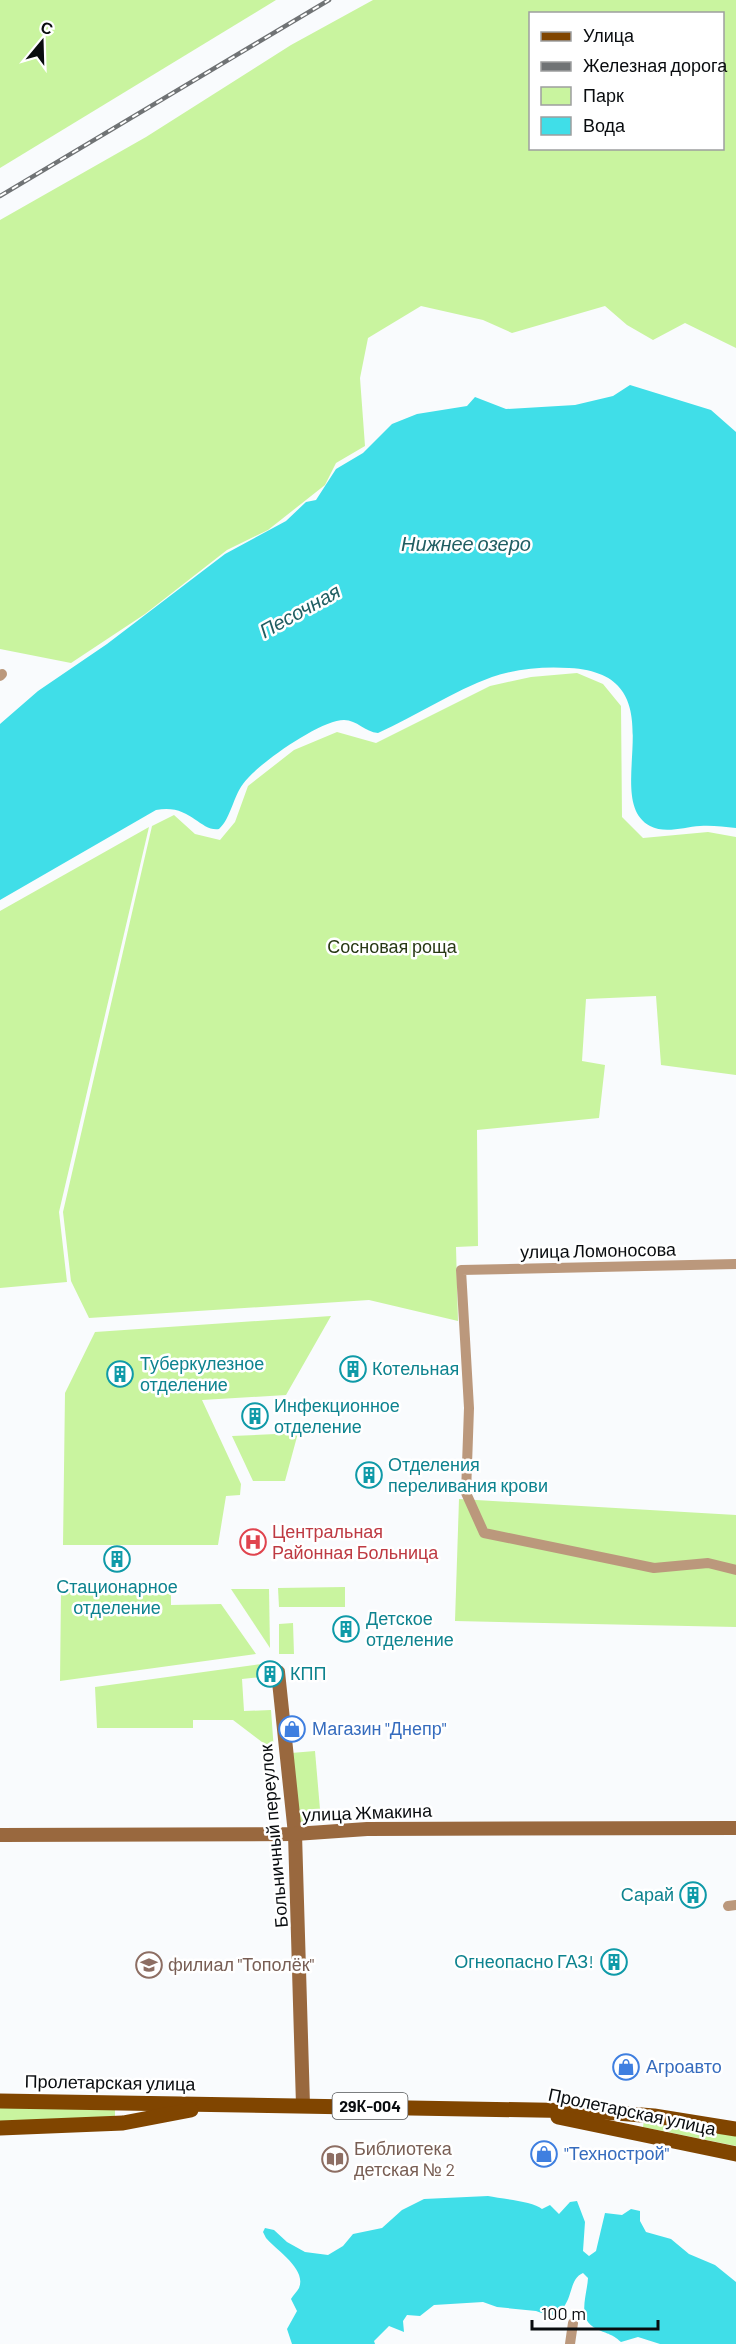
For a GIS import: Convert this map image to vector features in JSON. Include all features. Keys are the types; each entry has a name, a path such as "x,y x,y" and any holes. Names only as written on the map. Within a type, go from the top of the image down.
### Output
{"main road":[{"name":"Пролетарская улица","path":"0,2101 520,2109 637,2114 736,2129"},
{"path":"122,2102 123,2123"},
{"name":"Пролетарская улица","path":"0,2128 123,2123 220,2104"},
{"name":"Пролетарская улица","path":"520,2109 736,2154"},
{"path":"633,2132 637,2114"}],"street":[{"name":"улица Ломоносова","path":"736,1264 461,1270 469,1408 466,1493 484,1533 654,1568 708,1563 736,1570"},
{"name":"Больничный переулок","path":"278,1672 296,1834 303,2104"},
{"name":"улица Жмакина","path":"0,1835 296,1834 367,1829 736,1828"},
{"path":"570,2344 573,2323"}],"green space":[{"path":"0,0 276,0 0,168"},
{"path":"373,0 736,0 736,348 685,323 653,340 627,325 605,306 512,333 483,320 421,306 368,338 360,378 365,446 336,463 325,485 268,530 227,550 145,614 71,663 0,649 0,220 146,137 291,45"},
{"name":"Сосновая роща","path":"577,673 603,684 621,706 622,817 643,838 708,832 736,837 736,1075 661,1065 656,996 586,999 582,1061 605,1065 599,1118 477,1130 478,1246 456,1247 458,1321 369,1300 89,1318 71,1281 63,1212 152,826 174,815 195,834 220,840 235,822 248,786 294,750 337,732 376,743 490,686 531,677"},
{"path":"149,827 59,1212 67,1282 0,1288 0,911"},
{"path":"331,1316 286,1395 202,1400 241,1484 240,1495 226,1496 218,1545 63,1545 65,1393 95,1332"},
{"path":"298,1433 285,1481 253,1481 232,1436"},
{"path":"459,1499 736,1515 736,1627 455,1621"},
{"path":"345,1587 345,1607 279,1607 278,1588"},
{"path":"231,1589 269,1589 270,1648"},
{"path":"61,1591 171,1591 171,1605 221,1604 256,1654 60,1681"},
{"path":"293,1623 294,1654 279,1654 279,1624"},
{"path":"261,1664 262,1677 242,1679 244,1711 271,1710 274,1751 233,1720 193,1720 193,1728 97,1728 95,1687"},
{"path":"315,1751 321,1821 297,1823 291,1753"},
{"path":"0,2107 115,2108 115,2118 0,2122"},
{"path":"644,2120 736,2136 736,2146 643,2127"}],"water":[{"name":"Нижнее озеро","path":"630,385 711,410 736,432 736,828 705,826 662,830 650,826 636,811 631,790 633,739 631,713 622,691 603,675 569,668 550,667 510,672 477,683 378,733 344,720 320,727 274,755 250,776 240,789 219,829 212,829 178,810 156,810 0,900 0,724 38,691 107,644 225,554 286,521 306,502 316,500 336,469 363,453 392,424 417,414 467,406 475,397 506,409 575,405 613,396"},
{"path":"488,2196 525,2202 542,2209 550,2205 559,2214 570,2202 577,2201 585,2222 583,2251 589,2256 596,2251 605,2213 622,2215 631,2209 640,2211 640,2221 646,2232 671,2239 689,2254 715,2265 736,2282 736,2344 660,2344 638,2337 621,2342 597,2329 587,2320 584,2307 588,2278 583,2273 574,2282 564,2307 550,2316 536,2311 497,2307 483,2302 434,2305 420,2316 407,2315 403,2321 404,2332 389,2326 374,2341 375,2344 292,2344 287,2329 297,2311 291,2299 299,2288 299,2274 289,2260 266,2238 263,2232 265,2228 274,2230 287,2242 305,2252 328,2255 343,2246 353,2234 382,2228 402,2210 424,2199"}],"railway":[{"path":"0,196 329,0"}],"place":[{"name":"Котельная","path":"353,1369"},
{"name":"Туберкулезное отделение","path":"120,1374"},
{"name":"Инфекционное отделение","path":"255,1416"},
{"name":"Отделения переливания крови","path":"369,1475"},
{"name":"Центральная Районная Больница","path":"253,1542"},
{"name":"Стационарное отделение","path":"117,1559"},
{"name":"Детское отделение","path":"346,1629"},
{"name":"КПП","path":"270,1674"},
{"name":"Магазин \"Днепр\"","path":"292,1729"},
{"name":"Сарай","path":"693,1895"},
{"name":"Огнеопасно ГАЗ!","path":"614,1962"},
{"name":"филиал \"Тополёк\"","path":"149,1965"},
{"name":"Агроавто","path":"626,2067"},
{"name":"\"Технострой\"","path":"544,2154"},
{"name":"Библиотека детская № 2","path":"335,2159"}],"water label":[{"name":"Песочная","path":"300,611"}]}
